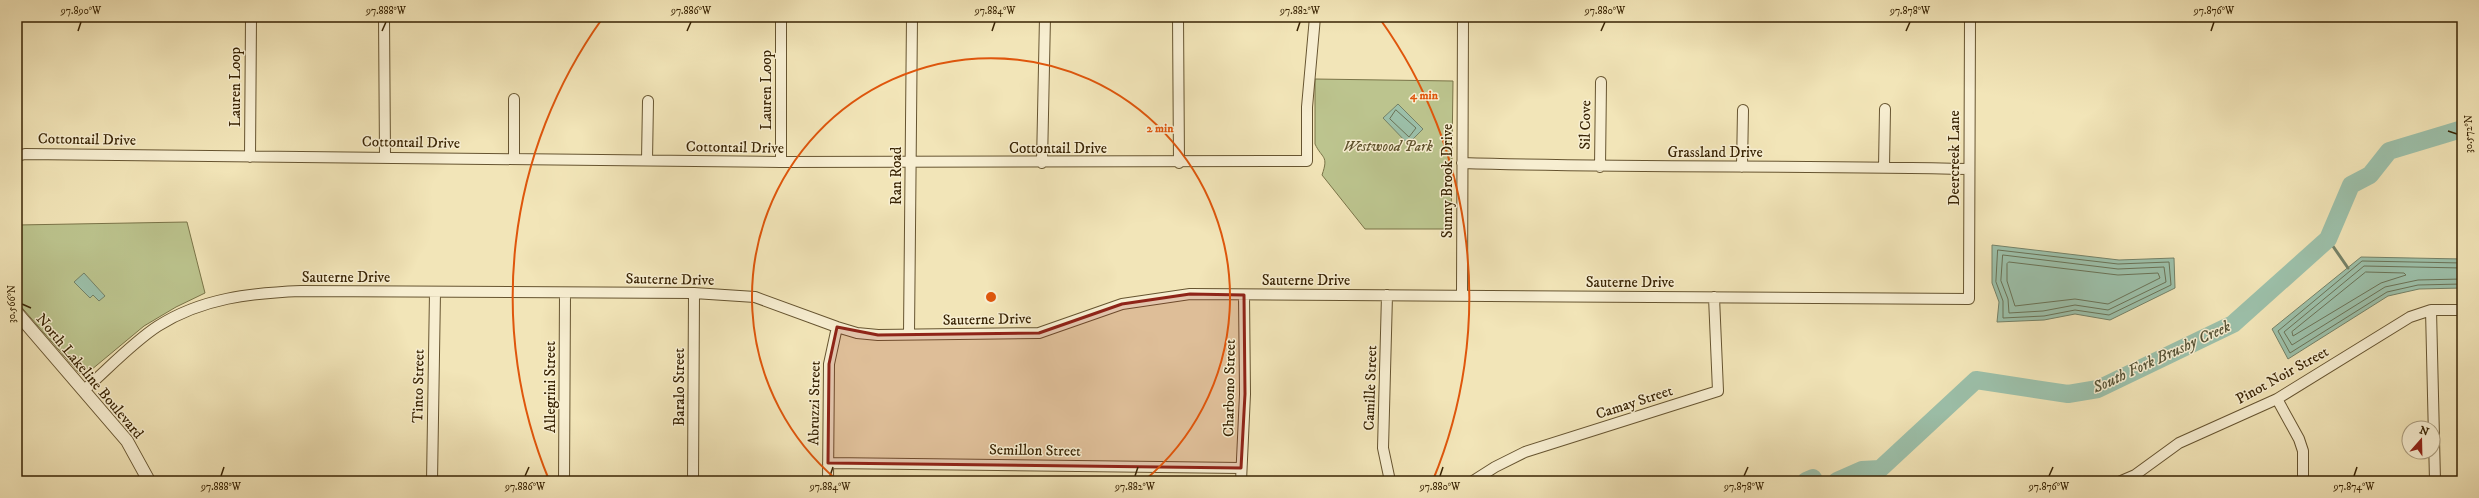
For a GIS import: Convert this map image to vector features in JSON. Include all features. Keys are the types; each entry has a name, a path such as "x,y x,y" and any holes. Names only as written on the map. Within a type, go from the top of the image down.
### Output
{"street":[{"name":"Lauren Loop","path":"250,157 251,17"},
{"path":"384,17 385,156"},
{"name":"Lauren Loop","path":"781,17 781,162"},
{"name":"Ran Road","path":"909,334 912,17"},
{"path":"1042,163 1045,17"},
{"path":"1178,17 1179,163"},
{"name":"Cottontail Drive","path":"17,156 62,154 250,157 385,156 514,159 910,163 1179,163 1307,161 1306,107 1315,17"},
{"name":"Sunny Brook Drive","path":"1462,296 1463,17"},
{"name":"Deercreek Lane","path":"1969,299 1968,169 1970,17"},
{"name":"Sil Cove","path":"1600,167 1601,82"},
{"path":"514,99 514,159"},
{"path":"647,160 648,101"},
{"path":"1884,167 1885,109"},
{"path":"1742,167 1743,110"},
{"name":"Grassland Drive","path":"1462,163 1600,167 1884,167 1968,169"},
{"name":"Tinto Street","path":"432,481 434,292"},
{"name":"Sauterne Drive","path":"84,390 158,326 189,310 217,301 266,293 694,293 755,297 837,327 878,336 909,334 1039,333 1122,304 1190,294 1969,299"},
{"name":"Allegrini Street","path":"564,481 565,293"},
{"name":"Baralo Street","path":"693,481 694,293"},
{"name":"Charbono Street","path":"1241,481 1245,394 1244,295"},
{"name":"Camille Street","path":"1387,296 1383,448 1390,481"},
{"name":"Camay Street","path":"1473,481 1495,467 1525,452 1718,391 1714,297"},
{"path":"2431,310 2435,481"},
{"name":"Pinot Noir Street","path":"2121,481 2135,474 2179,444 2277,399 2410,317 2431,310 2462,310"},
{"name":"North Lakeline Boulevard","path":"17,313 127,441 149,481"},
{"name":"Abruzzi Street","path":"828,481 829,364 837,327"},
{"path":"2277,399 2299,439 2303,451 2303,481"},
{"name":"Semillon Street","path":"828,463 1241,468"}],"highlighted area":[{"path":"1190,294 1244,295 1245,394 1241,468 828,463 829,364 837,327 878,335 1039,333 1122,304"}],"green space":[{"name":"Westwood Park","path":"1315,79 1453,81 1451,229 1365,229 1322,175 1325,160 1315,144"},
{"path":"187,222 205,293 176,307 144,326 85,375 79,373 17,302 17,225"}],"water":[{"path":"1398,104 1423,129 1408,144 1383,118"},
{"path":"1992,245 2119,260 2174,258 2175,288 2110,320 2075,314 2044,320 1997,322 1999,302 1992,283"},
{"path":"2361,257 2462,259 2462,288 2419,289 2388,296 2288,359 2272,329"},
{"path":"84,273 105,296 99,301 93,295 90,298 74,282"}],"waterway":[{"name":"South Fork Brushy Creek","path":"1837,481 1862,470 1880,469 1976,380 2068,394 2098,389 2233,324 2328,239 2351,185 2370,175 2389,151 2462,129"},
{"path":"2328,239 2348,268"},
{"name":"South Fork Brushy Creek","path":"1806,481 1813,478 1814,481"}]}
